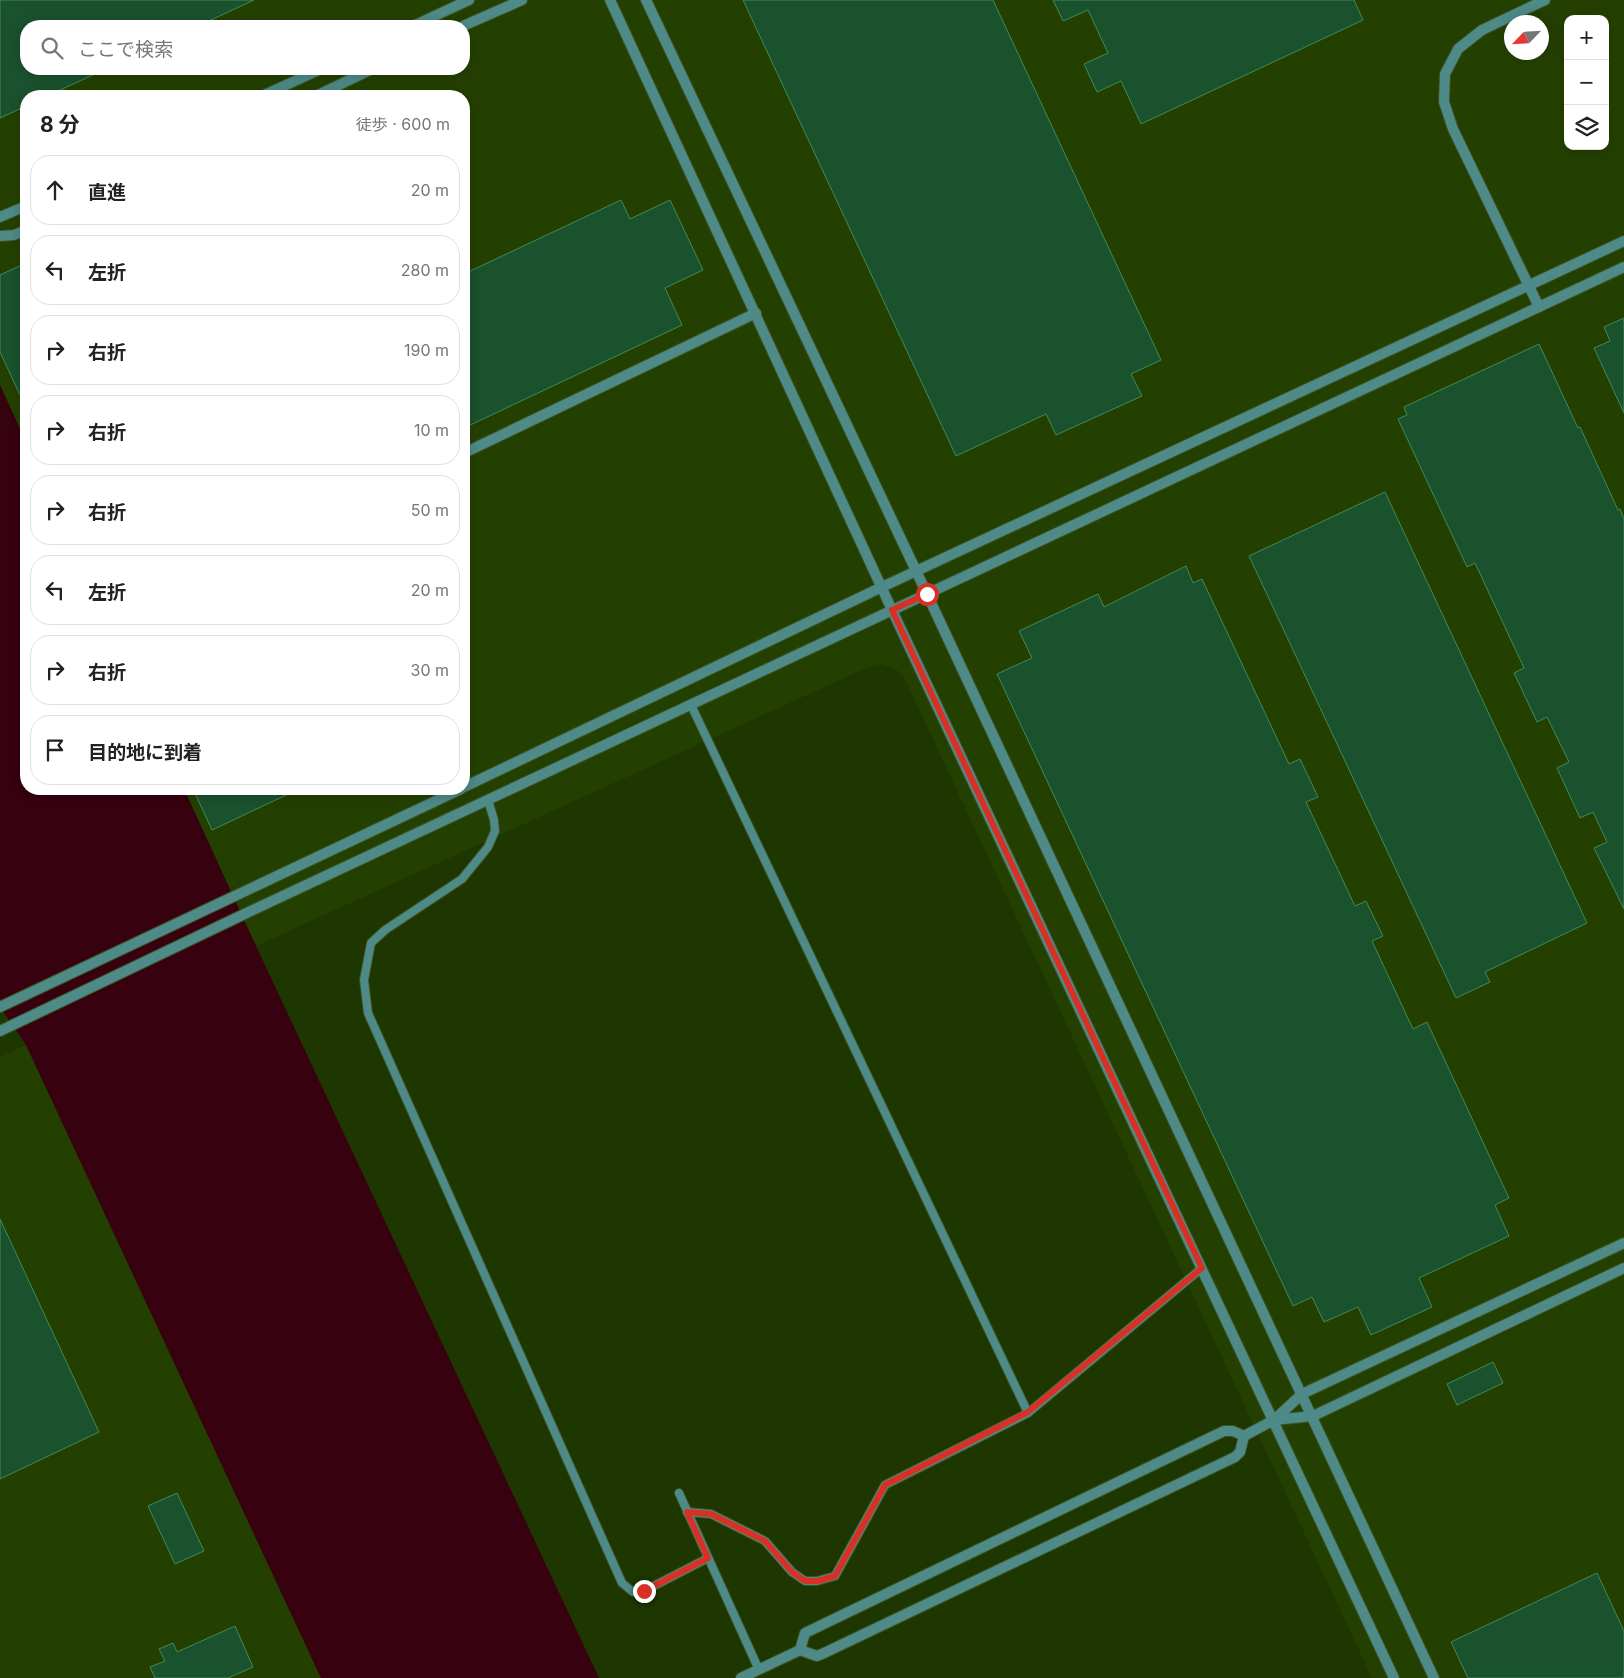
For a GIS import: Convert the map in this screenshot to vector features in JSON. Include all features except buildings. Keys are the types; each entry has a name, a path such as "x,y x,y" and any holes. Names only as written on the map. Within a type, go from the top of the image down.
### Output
{"street":[{"path":"426,20 469,0"},
{"path":"470,23 522,0"},
{"path":"610,0 892,610 1394,1678"},
{"path":"646,0 927,594 1434,1678"},
{"path":"1539,307 1453,129 1444,102 1445,74 1458,49 1482,30 1545,0"},
{"path":"275,90 308,75"},
{"path":"328,90 360,75"},
{"path":"0,217 20,209"},
{"path":"0,236 20,232"},
{"path":"470,784 882,587 1624,241"},
{"path":"0,1031 255,909 1624,267"},
{"path":"470,450 756,313"},
{"path":"0,1007 447,795"},
{"path":"741,1678 800,1650 816,1656 822,1654 1226,1461 1240,1452 1244,1436 1274,1420 1302,1394 1624,1244"},
{"path":"1274,1420 1312,1416 1624,1268"},
{"path":"800,1650 805,1633 1224,1431 1233,1431 1244,1436"}],"lane":[{"path":"691,705 1028,1412"},
{"path":"488,800 495,831 488,847 462,879 385,930 371,943 364,980 368,1013 622,1583 633,1592 644,1591 708,1558"},
{"path":"687,1512 711,1514 765,1541 792,1572 805,1581 818,1581 835,1576 885,1485 1028,1412 1202,1268"},
{"path":"679,1492 758,1670"}],"shaded area":[{"path":"0,0 1624,0 1624,1678 1372,1678 903,675 895,669 882,664 864,669 256,946 187,795 470,795 470,90 20,90 20,429 0,385"},
{"path":"0,385 20,429 20,795 187,795 599,1678 321,1678 26,1045 0,1007"},
{"path":"26,1045 321,1678 0,1678 0,1057"}],"route":[{"path":"644,1591 708,1558 687,1512 711,1514 765,1541 792,1572 805,1581 818,1581 835,1576 885,1485 1028,1412 1202,1268 892,610 927,594"}]}
